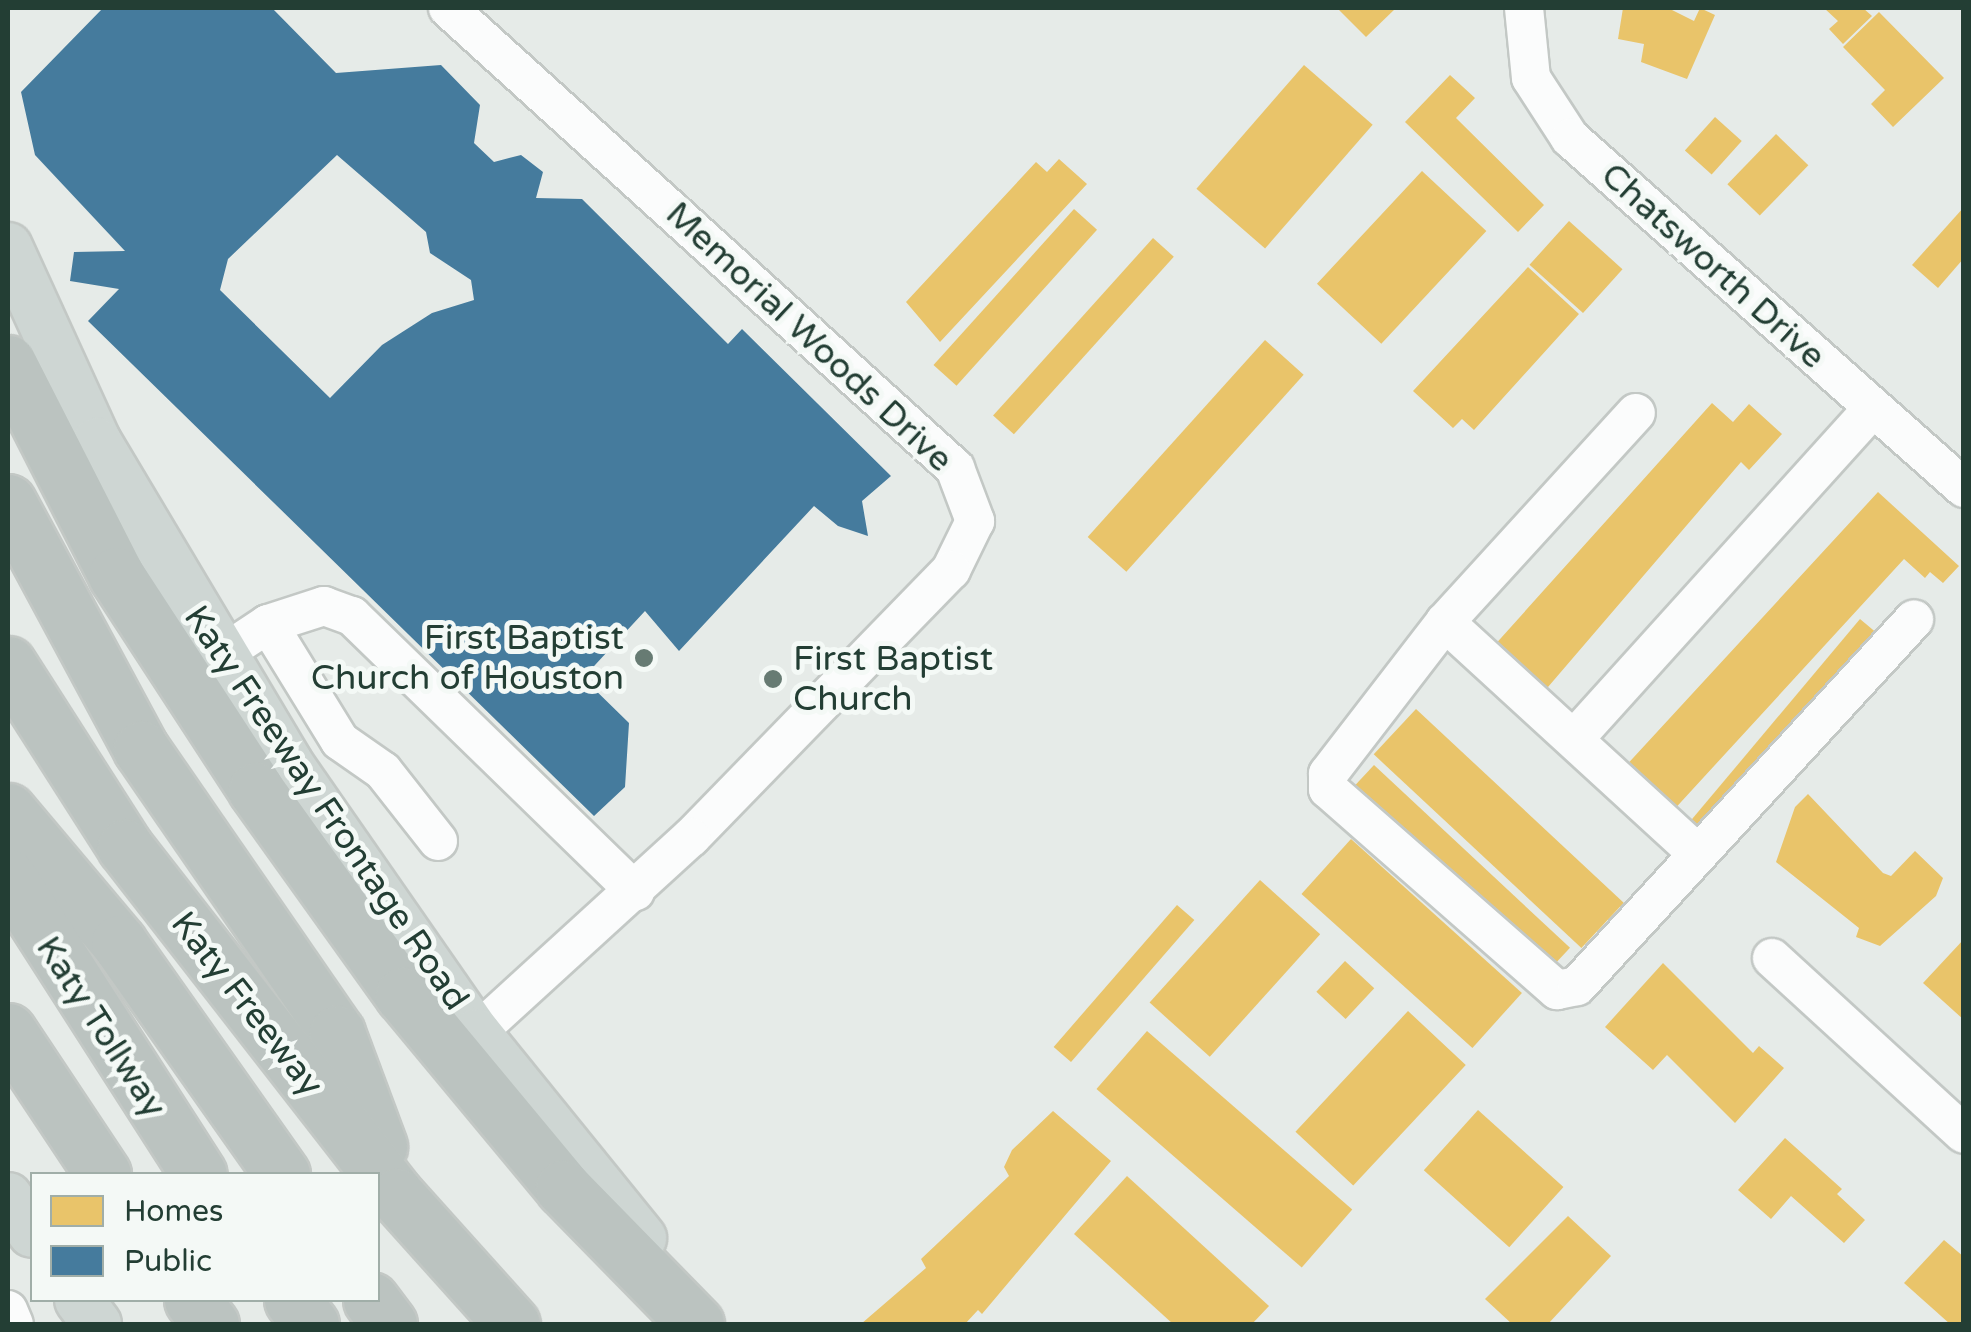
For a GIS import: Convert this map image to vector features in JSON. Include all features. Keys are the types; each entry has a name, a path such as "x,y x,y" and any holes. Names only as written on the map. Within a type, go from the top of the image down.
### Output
{"highway":[{"path":"8,362 116,575 256,790 403,995 563,1188 696,1324"},
{"path":"8,502 141,749 337,1033 398,1196"},
{"name":"Katy Freeway","path":"8,664 125,847 379,1172"},
{"path":"8,811 120,943 281,1172"},
{"path":"8,848 101,962 249,1172"},
{"name":"Katy Tollway","path":"8,877 198,1172"},
{"path":"8,1031 102,1172"},
{"name":"Katy Freeway","path":"380,1173 512,1324"},
{"path":"194,1302 211,1324"},
{"path":"294,1302 311,1324"},
{"path":"340,1302 356,1324"},
{"path":"372,1302 389,1324"}],"main road":[{"name":"Katy Freeway Frontage Road","path":"8,247 76,402 221,655 381,903 476,1033 715,1324"},
{"path":"8,1197 30,1230"},
{"path":"80,1302 97,1324"}],"street":[{"name":"Memorial Woods Drive","path":"448,8 954,468 974,521 951,570 634,891 476,1033"},
{"name":"Chatsworth Drive","path":"1524,8 1531,78 1570,138 1964,488"},
{"path":"1574,739 1872,410"},
{"path":"1636,413 1445,622 1328,774 1328,790 1558,990 1577,986 1696,854 1734,822 1914,620"},
{"path":"221,655 268,624 324,606 352,616 634,891"},
{"path":"1445,622 1696,854"},
{"path":"268,624 340,741 383,772 438,841"},
{"path":"1772,958 1964,1134"},
{"path":"8,1310 14,1324"}],"building: Homes":[{"path":"1337,8 1396,8 1366,37"},
{"path":"1623,8 1668,8 1694,21 1700,8 1715,15 1687,79 1641,62 1644,44 1618,39"},
{"path":"1824,8 1863,8 1872,16 1843,44 1829,29 1838,21"},
{"path":"1879,12 1944,78 1893,127 1871,104 1885,90 1843,47"},
{"path":"1304,65 1373,125 1265,248 1196,189"},
{"path":"1450,75 1475,98 1456,118 1544,205 1518,232 1405,122"},
{"path":"1715,117 1742,141 1712,175 1685,150"},
{"path":"1776,134 1808,165 1760,216 1727,184"},
{"path":"1059,159 1087,184 940,342 906,302 1036,162 1047,172"},
{"path":"1422,171 1486,231 1381,344 1317,284"},
{"path":"1964,207 1964,258 1938,288 1912,265"},
{"path":"1074,209 1097,230 957,386 933,365"},
{"path":"1569,221 1623,269 1583,313 1530,265"},
{"path":"1153,238 1174,257 1014,434 993,416"},
{"path":"1528,267 1579,314 1474,430 1462,419 1453,428 1413,391"},
{"path":"1265,340 1304,375 1126,572 1088,537"},
{"path":"1712,403 1733,422 1749,404 1782,434 1749,470 1741,462 1542,694 1492,648"},
{"path":"1878,492 1959,566 1943,583 1930,572 1925,578 1904,559 1670,814 1622,770"},
{"path":"1860,619 1878,634 1703,841 1686,827"},
{"path":"1416,709 1624,903 1581,948 1374,754"},
{"path":"1374,765 1570,948 1551,968 1355,785"},
{"path":"1808,794 1883,873 1891,876 1915,851 1943,878 1936,896 1880,946 1856,937 1859,928 1776,862 1795,807"},
{"path":"1351,839 1522,993 1472,1048 1301,894"},
{"path":"1260,880 1320,934 1210,1057 1150,1003"},
{"path":"1177,905 1194,920 1071,1062 1054,1047"},
{"path":"1964,939 1964,1020 1923,983"},
{"path":"1345,961 1374,988 1346,1019 1316,992"},
{"path":"1663,963 1753,1053 1759,1046 1784,1068 1735,1123 1667,1055 1653,1070 1605,1027"},
{"path":"1408,1011 1466,1065 1353,1186 1295,1132"},
{"path":"1147,1031 1352,1209 1302,1268 1096,1089"},
{"path":"1478,1110 1563,1187 1509,1247 1424,1170"},
{"path":"1053,1111 1111,1161 982,1314 978,1310 965,1324 861,1324 926,1268 921,1259 1009,1176 1004,1167 1012,1150"},
{"path":"1785,1138 1842,1189 1837,1194 1865,1220 1844,1243 1791,1196 1771,1219 1738,1190"},
{"path":"1127,1176 1269,1306 1252,1324 1173,1324 1074,1234"},
{"path":"1568,1216 1611,1256 1548,1324 1512,1324 1485,1299"},
{"path":"1944,1240 1964,1257 1964,1324 1950,1324 1904,1283"}],"building: Public":[{"path":"103,8 272,8 336,73 441,65 480,105 474,143 494,162 521,155 543,172 536,198 582,199 728,344 742,329 891,476 862,501 868,536 838,526 814,506 679,651 645,611 583,678 629,723 625,787 594,816 88,321 119,289 70,281 74,252 125,251 35,155 21,92","holes":["337,155 426,232 430,253 471,280 474,300 432,313 382,345 330,398 220,290 228,259"]}],"place":[{"name":"First Baptist Church of Houston","path":"644,658"},
{"name":"First Baptist Church","path":"773,679"}]}
